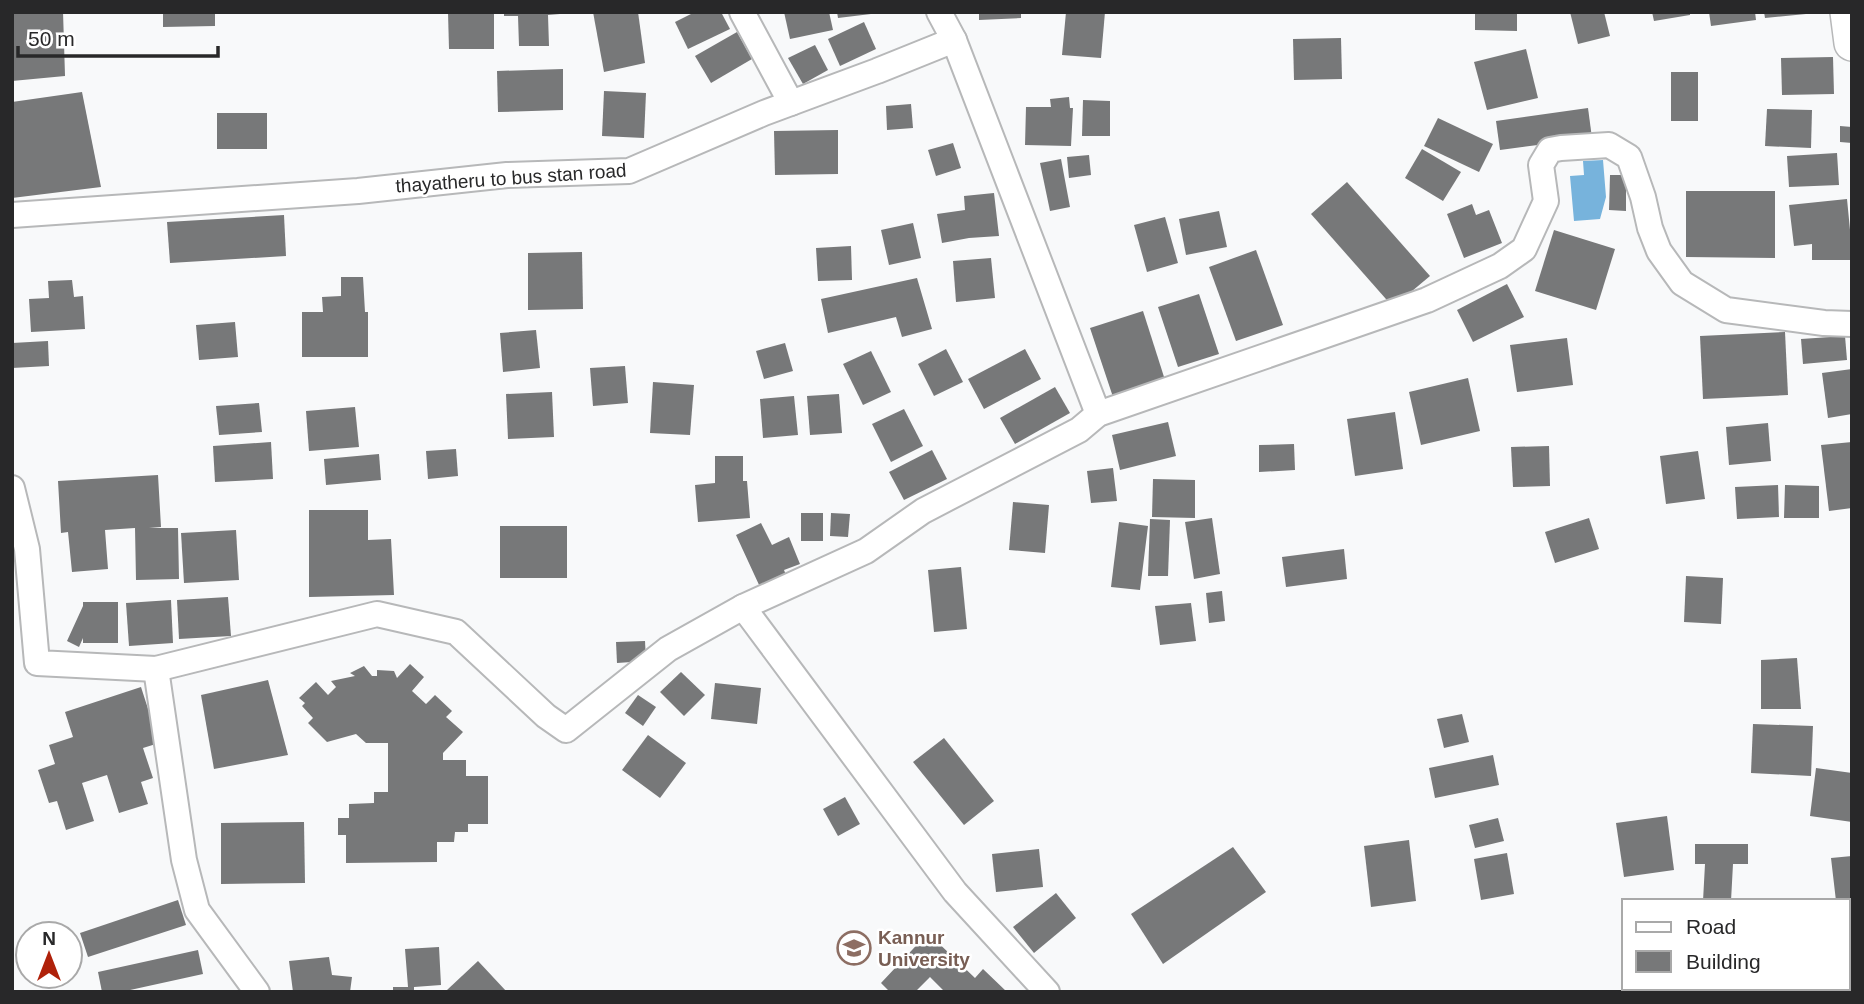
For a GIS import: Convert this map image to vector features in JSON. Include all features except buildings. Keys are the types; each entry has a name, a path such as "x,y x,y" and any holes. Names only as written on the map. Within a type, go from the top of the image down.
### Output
{"street":[{"path":"742,12 791,103"},
{"path":"939,12 954,40 1098,414"},
{"path":"1848,12 1852,43"},
{"name":"thayatheru to bus stan road","path":"12,215 358,191 507,175 629,171 791,103 954,40"},
{"path":"12,488 27,549 37,663 156,669 377,614 456,632 546,716 566,730 668,649 743,607 866,551 923,511 1079,430 1098,414 1427,300 1500,266 1524,249 1546,201 1541,165 1550,150 1609,145 1629,157 1659,251 1682,283 1726,310 1852,324"},
{"path":"743,607 955,892 1047,992"},
{"path":"156,669 184,860 197,910 257,992"}],"water":[{"path":"1603,160 1606,197 1600,219 1574,221 1570,176 1584,175 1583,161"}],"place":[{"name":"Kannur University","path":"854,948"}]}
